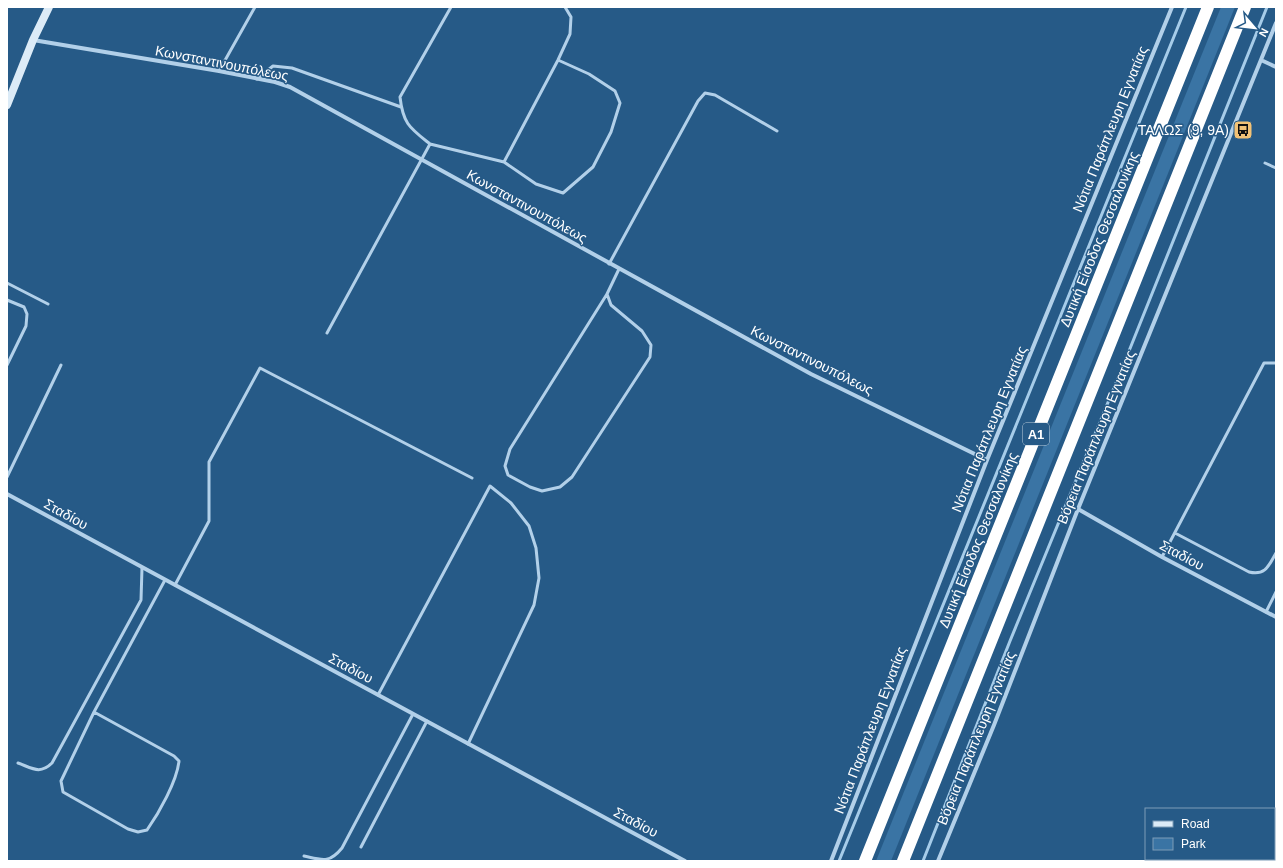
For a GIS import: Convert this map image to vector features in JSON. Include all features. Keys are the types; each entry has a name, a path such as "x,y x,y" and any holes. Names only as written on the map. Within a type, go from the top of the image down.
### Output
{"highway":[{"name":"Δυτική Είσοδος Θεσσαλονίκης","path":"865,861 1208,7"},
{"name":"Α1","path":"903,861 1244,7"}],"street":[{"path":"7,105 33,40 49,7"},
{"name":"Νότια Παράπλευρη Εγνατίας","path":"831,861 987,460 1172,7"},
{"name":"Βόρεια Παράπλευρη Εγνατίας","path":"938,861 994,724 1078,510 1276,23"},
{"name":"Κωνσταντινουπόλεως","path":"33,40 219,71 275,82 297,91 811,374 987,460"},
{"path":"1261,60 1276,67"},
{"name":"Σταδίου","path":"7,494 685,861"},
{"name":"Σταδίου","path":"1078,510 1162,557 1276,617"}],"lane":[{"path":"219,71 255,7"},
{"path":"451,7 400,97 402,112 410,128 430,144 504,162 536,184 563,193 593,167 611,132 620,103 615,91 589,74 558,60"},
{"path":"504,162 558,60 570,34 571,17 564,7"},
{"path":"257,79 273,66 292,68 401,107"},
{"path":"609,264 698,101 705,94 715,95 777,131"},
{"path":"327,333 430,144"},
{"path":"1265,163 1276,168"},
{"path":"607,294 611,305 642,331 651,345 650,357 572,477 560,487 542,492 508,475 505,466 510,449 607,294 619,269"},
{"path":"7,283 48,304"},
{"path":"7,300 24,307 27,314 26,326 7,365"},
{"path":"1162,557 1264,363 1276,362"},
{"path":"7,477 61,365"},
{"path":"175,585 209,521 208,466 260,368 472,478"},
{"path":"378,695 490,486 511,503 528,526 536,548 539,578 534,605 468,744"},
{"path":"1175,533 1249,572 1254,573 1261,572 1268,568 1276,553"},
{"path":"18,763 39,770 46,769 52,763 141,600 142,568"},
{"path":"94,712 174,756 179,761 178,771 155,818 147,830 138,832 128,828 63,792 61,780 94,712 165,580"},
{"path":"1266,612 1275,598 1276,592"},
{"path":"304,856 324,860 331,859 337,854 346,841 413,714"},
{"path":"361,847 427,722"}],"green space":[{"path":"1221,7 1235,7 891,861 876,861"}],"waterway":[{"path":"839,861 1186,7"},
{"path":"923,861 1010,641 1125,361 1267,7"}],"place":[{"name":"ΤΑΛΩΣ (9, 9Α)","path":"1243,130"}]}
